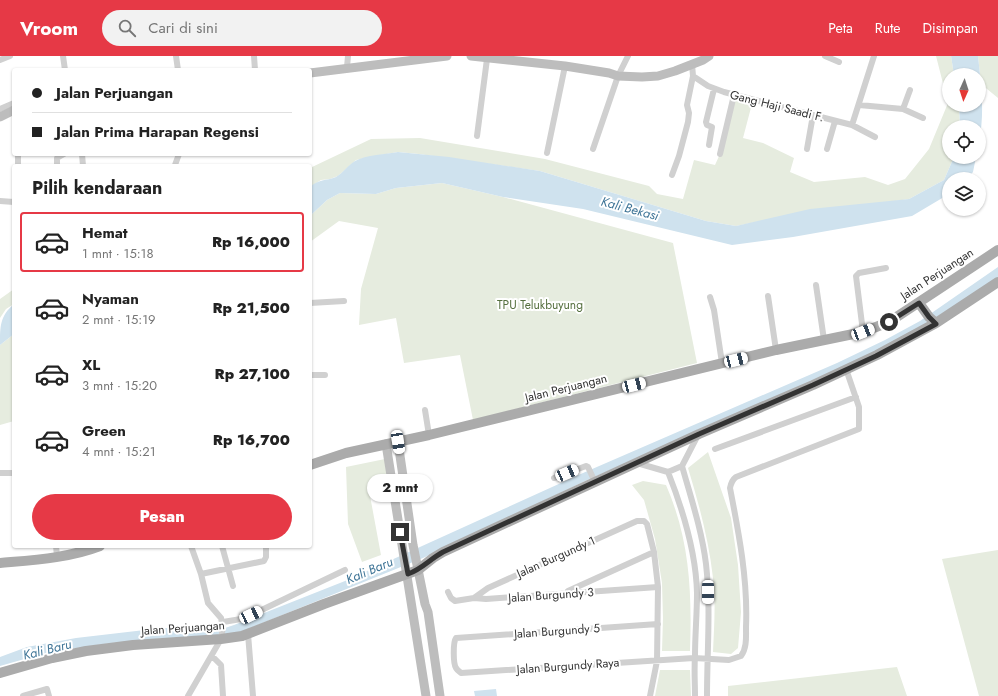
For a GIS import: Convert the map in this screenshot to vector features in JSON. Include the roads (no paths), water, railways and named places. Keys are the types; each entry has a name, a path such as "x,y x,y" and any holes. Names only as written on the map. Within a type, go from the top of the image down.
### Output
{"main road":[{"name":"Jalan Perjuangan","path":"312,464 346,453 430,435 776,350 863,332 889,322 997,253"},
{"path":"418,566 443,552 594,481 876,356 936,323 998,282"},
{"path":"919,303 936,323"},
{"path":"0,563 57,551 91,550 95,548"},
{"name":"Jalan Perjuangan","path":"0,673 52,658 86,651 133,645 222,638 248,634 418,566"}],"street":[{"path":"0,60 10,56"},
{"path":"62,56 65,68"},
{"path":"176,56 178,68"},
{"path":"254,56 256,68"},
{"path":"347,67 348,56"},
{"path":"312,73 347,67 447,56"},
{"path":"471,56 565,66 609,73 618,76 658,76 675,71 703,60 709,56"},
{"path":"593,149 618,76 628,56"},
{"path":"825,56 839,62"},
{"path":"852,125 874,56"},
{"path":"477,136 488,59"},
{"path":"672,175 679,156 688,122 689,113 687,104 693,76 692,64"},
{"path":"547,153 565,66"},
{"name":"Gang Haji Saadi F.","path":"693,76 714,89 852,125 875,137"},
{"path":"709,145 712,127 707,125 706,122 714,89"},
{"path":"903,109 910,90"},
{"path":"720,154 734,95"},
{"path":"0,109 12,104"},
{"path":"859,105 903,109 923,118"},
{"path":"0,116 12,111"},
{"path":"807,149 813,115"},
{"path":"827,149 835,121"},
{"path":"57,164 57,158 60,156"},
{"path":"0,201 12,202"},
{"path":"863,332 856,276 859,273 886,268"},
{"path":"816,285 824,340"},
{"path":"768,296 776,350"},
{"path":"710,297 714,310 722,363"},
{"path":"312,303 344,301"},
{"path":"715,449 856,397 846,369"},
{"path":"312,376 325,375"},
{"name":"Jalan Burgundy Raya","path":"461,673 694,658 729,660 741,656 746,648 747,618 745,575 730,488 733,480 742,474 859,429 859,411 856,397"},
{"path":"425,410 430,435"},
{"path":"636,463 668,472 682,466 699,434"},
{"path":"398,442 413,545 426,608 440,696"},
{"path":"386,444 426,696"},
{"path":"554,478 584,466 588,467 594,481"},
{"path":"682,466 700,529 706,563 708,592 707,696"},
{"path":"668,472 679,500 688,531 694,563 697,592 694,658 695,696"},
{"path":"0,473 12,473"},
{"name":"Jalan Burgundy 1","path":"474,598 488,588 641,520 647,524 654,552"},
{"path":"188,696 222,638 223,624 221,618 208,603 201,574 192,548"},
{"path":"223,548 233,586"},
{"path":"201,574 266,560 266,548"},
{"path":"564,593 654,552 658,587 657,661 650,696"},
{"path":"223,624 246,617 345,570"},
{"name":"Jalan Burgundy 3","path":"448,592 451,598 455,601 474,598 486,600 658,587"},
{"path":"412,606 417,602 426,608"},
{"path":"414,617 423,618 426,608"},
{"name":"Jalan Burgundy 5","path":"461,673 457,670 455,665 454,641 456,638 658,624"},
{"path":"248,634 253,696"},
{"path":"212,656 221,665 223,696"},
{"path":"422,670 436,668"},
{"path":"23,696 47,690 50,696"}],"water":[{"path":"951,56 978,56 979,68 953,68"},
{"path":"959,112 982,112 982,120 960,120"},
{"name":"Kali Bekasi","path":"398,152 449,157 540,171 706,221 736,226 810,209 909,199 942,181 942,198 912,216 793,237 732,245 583,209 503,197 442,183 396,188 376,194 340,193 327,200 312,214 312,185 319,181 336,177 352,163 360,159"},
{"path":"951,164 975,164 973,172 947,172"},
{"name":"Kali Baru","path":"998,267 998,279 883,350 585,481 423,558 238,633 220,637 166,638 112,643 49,652 0,666 0,657 27,647 76,638 162,628 225,628 345,581 583,473 837,363 885,340 920,321"},
{"path":"12,306 12,336 0,345 0,332 3,317"},
{"path":"496,689 497,696 475,696 474,691"}],"park label":[{"name":"TPU Telukbuyung","path":"540,305"}]}
